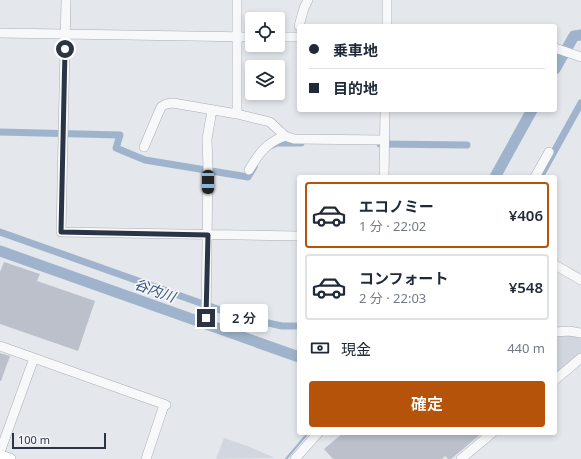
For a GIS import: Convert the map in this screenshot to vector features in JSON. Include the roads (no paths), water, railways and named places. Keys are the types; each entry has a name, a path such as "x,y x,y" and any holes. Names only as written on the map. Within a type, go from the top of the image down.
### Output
{"main road":[{"path":"0,456 10,459"}],"street":[{"path":"66,0 61,232 297,236"},
{"path":"237,0 237,114"},
{"path":"300,24 308,0"},
{"path":"386,24 387,0"},
{"path":"0,33 245,37"},
{"path":"285,37 297,37"},
{"path":"557,49 581,57"},
{"path":"144,147 161,107 166,104 173,103 237,114 270,122 285,136 294,139 384,140"},
{"path":"206,318 208,235 207,139 212,110"},
{"path":"384,175 385,112"},
{"path":"249,170 265,147 285,136"},
{"path":"536,175 549,152"},
{"path":"557,266 581,280"},
{"path":"557,332 569,330 581,333"},
{"path":"0,346 165,405 146,459"},
{"path":"0,452 34,358"},
{"path":"557,378 581,358"},
{"path":"295,459 316,435"},
{"path":"461,459 490,435"}],"waterway":[{"name":"谷内川","path":"557,66 574,36 581,35"},
{"path":"541,175 581,103"},
{"name":"谷内川","path":"496,175 531,112"},
{"path":"0,132 120,135 116,148 145,160 248,177 254,167"},
{"path":"272,145 277,143 301,143"},
{"path":"380,144 467,145"},
{"path":"0,232 240,317 282,326 297,326"},
{"name":"谷内川","path":"0,251 297,356"},
{"path":"286,459 306,435"}]}
